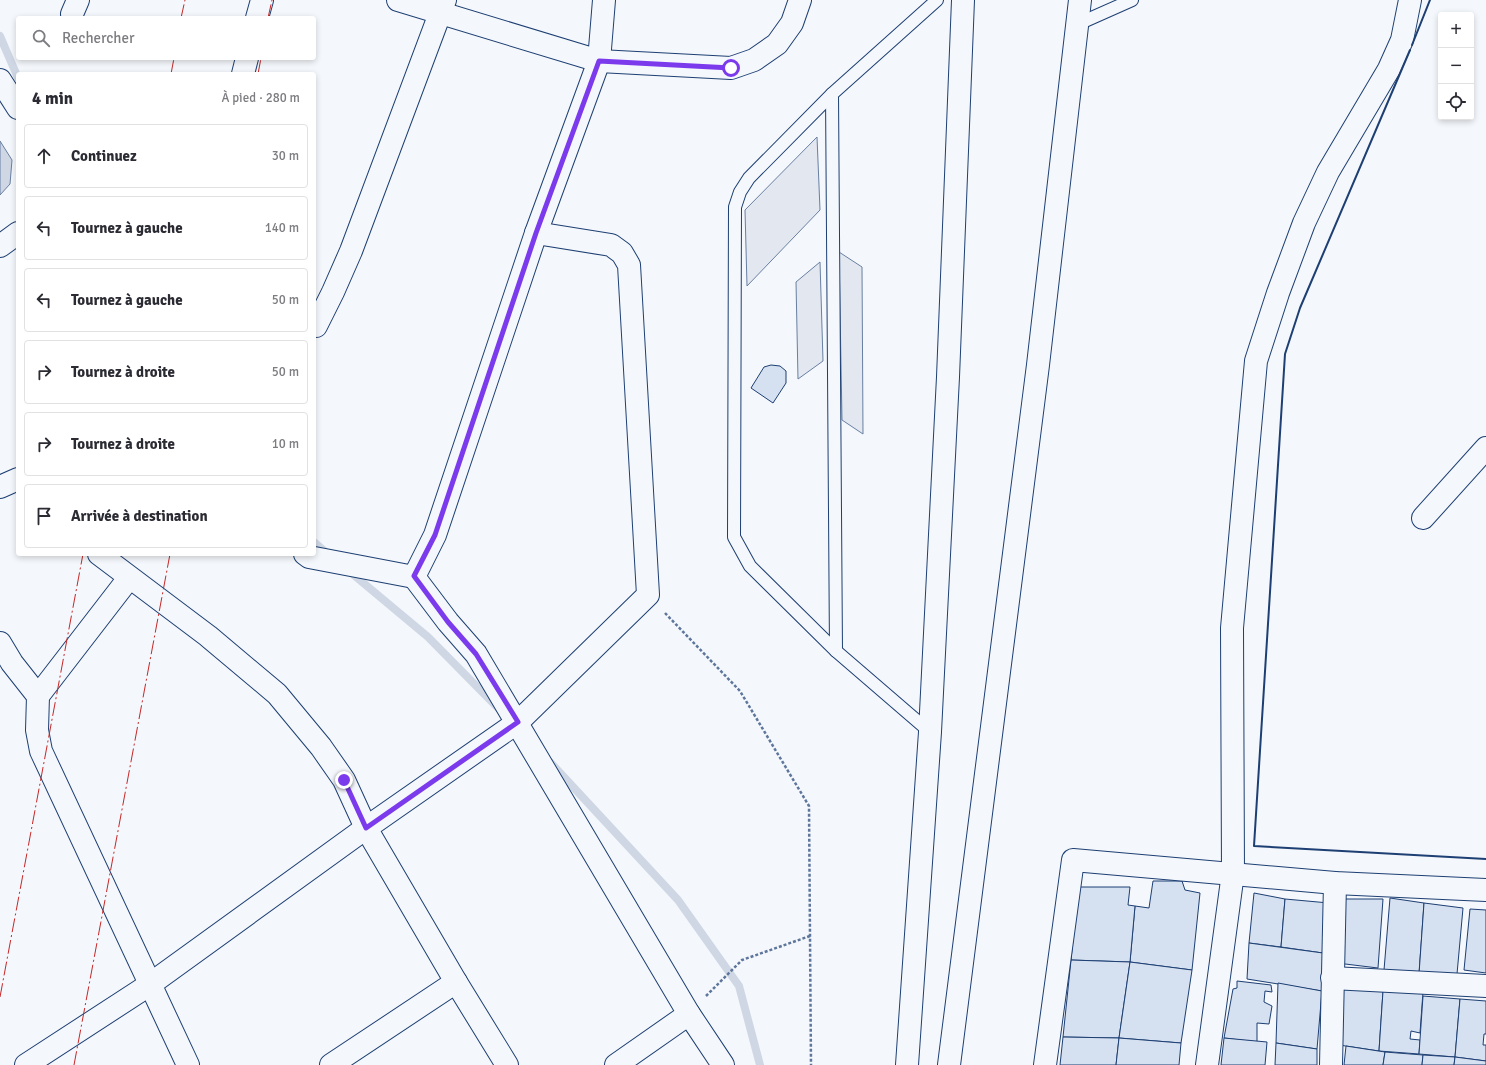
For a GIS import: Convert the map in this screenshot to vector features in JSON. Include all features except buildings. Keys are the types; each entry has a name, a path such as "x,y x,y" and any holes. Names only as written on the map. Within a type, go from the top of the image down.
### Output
{"main road":[{"path":"258,16 262,0"},
{"path":"398,0 443,7 599,61 731,68 754,60 777,44 792,23 800,0"},
{"path":"414,576 435,535 536,233 599,61 604,0"},
{"path":"907,1065 930,732 948,377 963,0"},
{"path":"949,1065 1039,357 1080,0"},
{"path":"1207,1065 1233,873 1232,628 1256,361 1278,293 1304,223 1328,172 1389,69 1402,40 1410,0"},
{"path":"316,323 348,258 443,7"},
{"path":"244,72 246,60"},
{"path":"0,80 16,105"},
{"path":"26,1065 149,985 366,828 518,722 648,595 629,265 622,253 611,245 536,233"},
{"path":"0,246 16,234"},
{"path":"1423,518 1486,448"},
{"path":"102,556 208,636 277,694 321,747 344,780 366,828 456,982 507,1065"},
{"path":"308,556 414,576 448,622 476,654 518,722 689,1014 723,1065"},
{"path":"129,578 38,696 37,730 41,751 149,985 188,1065"},
{"path":"0,643 12,663 38,696"},
{"path":"1045,1065 1073,860 1335,883 1486,890"},
{"path":"1331,1065 1335,883"},
{"path":"1332,978 1486,986"},
{"path":"331,1065 456,982"},
{"path":"616,1065 689,1014"}],"lane":[{"path":"930,732 836,651 750,566 734,537 735,207 740,192 749,178 832,94 937,0"},
{"path":"1078,24 1132,0"},
{"path":"832,94 836,651"}],"path":[{"path":"648,595 740,691 809,806 811,1065"},
{"path":"689,1014 742,960 810,936"}],"shaded area":[{"path":"817,137 820,210 747,286 745,210"},
{"path":"0,141 12,160 10,184 0,195"},
{"path":"839,252 862,267 863,434 842,420"},
{"path":"820,262 823,361 798,379 796,282"}],"waterway":[{"path":"0,36 16,73"},
{"path":"316,544 329,555"},
{"path":"349,571 428,637 498,708"},
{"path":"550,762 678,900 739,986 760,1065"}],"wall":[{"path":"1412,45 1430,0"},
{"path":"1410,50 1300,308 1285,354 1254,846 1486,859"}],"power":[{"path":"181,16 185,0"},
{"path":"268,16 272,0"},
{"path":"171,72 174,60"},
{"path":"258,72 261,60"},
{"path":"0,997 83,556"},
{"path":"74,1065 170,556"}],"route":[{"path":"344,780 366,828 518,722 476,654 425,594 414,576 435,535 536,233 599,61 731,68"}]}
